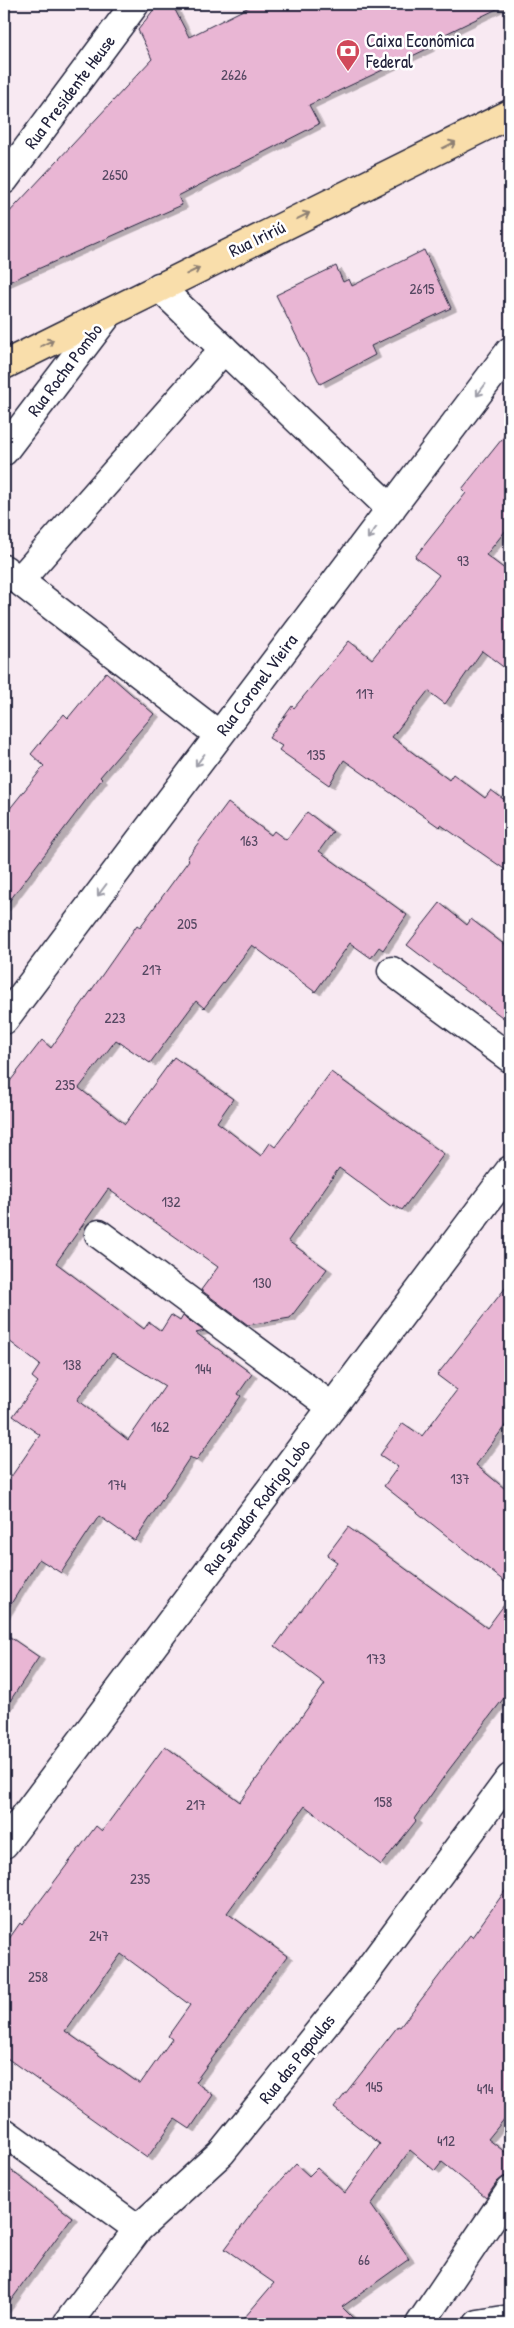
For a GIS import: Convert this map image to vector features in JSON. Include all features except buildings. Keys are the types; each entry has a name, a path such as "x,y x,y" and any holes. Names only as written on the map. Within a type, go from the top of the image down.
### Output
{"main road":[{"name":"Rua Iririú","path":"4,365 510,114"}],"street":[{"name":"Rua Presidente Heuse","path":"4,180 135,4"},
{"path":"159,288 391,509"},
{"name":"Rua Rocha Pombo","path":"4,450 109,313"},
{"path":"219,735 12,574 224,349"},
{"name":"Rua Coronel Vieira","path":"4,1020 510,351"},
{"path":"392,971 510,1058"},
{"name":"Rua Senador Rodrigo Lobo","path":"4,1844 510,1170"},
{"path":"99,1234 332,1407"},
{"name":"Rua das Papoulas","path":"67,2324 138,2229 221,2153 360,1981 510,1778"},
{"path":"4,2132 138,2229"},
{"path":"420,2324 510,2191"},
{"path":"478,2324 510,2319"}],"place":[{"name":"Caixa Econômica Federal","path":"348,72"}]}
